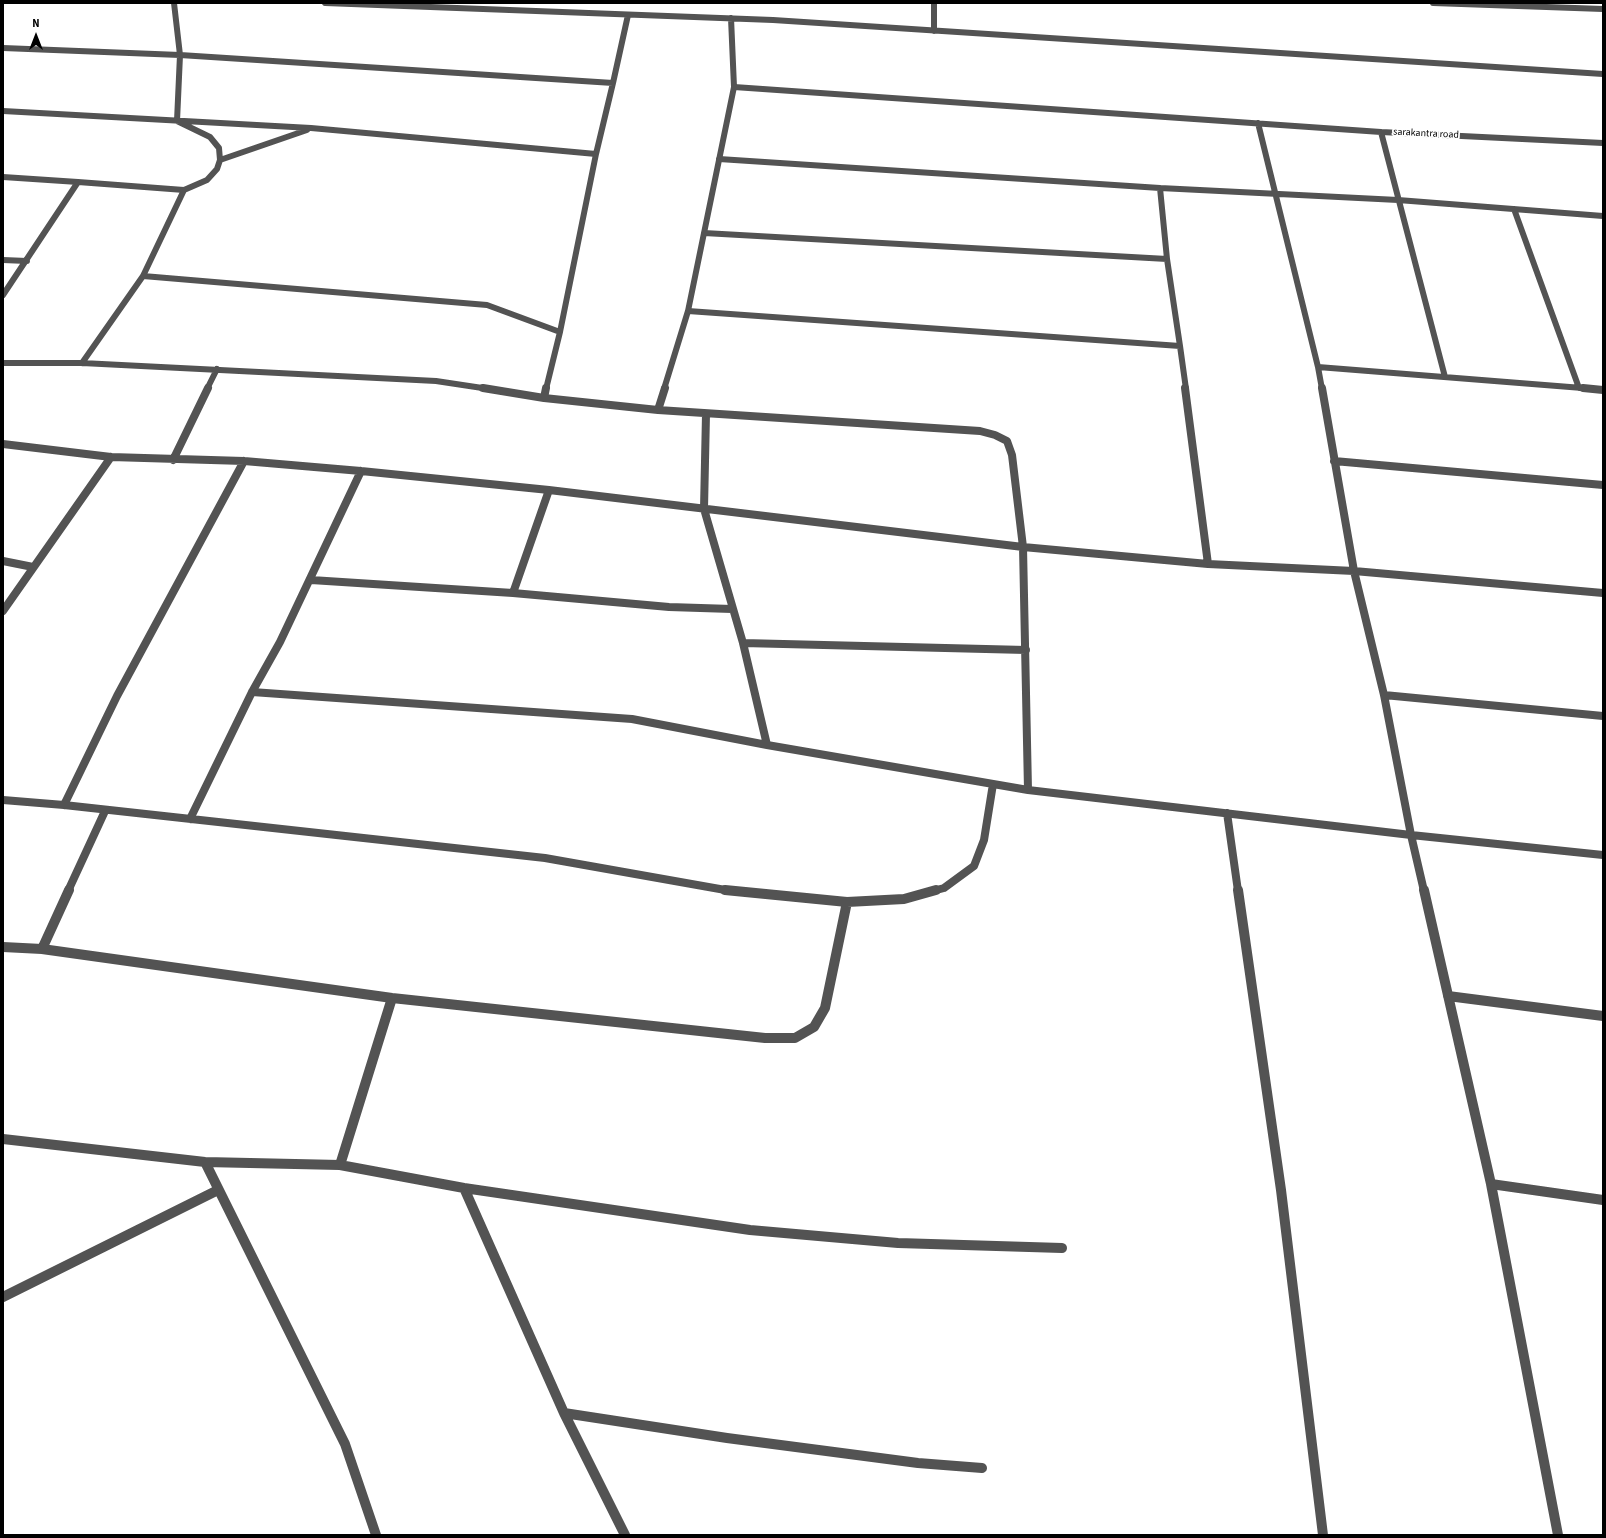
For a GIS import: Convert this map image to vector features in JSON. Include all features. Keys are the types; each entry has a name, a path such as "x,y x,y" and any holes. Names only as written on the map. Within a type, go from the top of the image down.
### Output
{"street":[{"path":"174,3 180,55 177,121"},
{"path":"325,3 731,18 1603,74"},
{"path":"934,3 934,31"},
{"path":"1433,3 1603,9"},
{"path":"544,398 560,332 596,154 628,15"},
{"path":"658,410 688,311 734,87 731,18"},
{"path":"3,48 180,55 613,83"},
{"path":"734,87 1381,132"},
{"path":"3,111 311,128 596,154"},
{"path":"3,177 184,190 207,180 218,169 220,148 210,137 177,121"},
{"path":"1258,123 1318,367 1354,571 1384,695 1410,835 1491,1184 1558,1535"},
{"path":"220,160 311,128"},
{"name":"sarakantra road","path":"1445,377 1381,132 1603,143"},
{"path":"719,159 1160,188 1398,200 1603,216"},
{"path":"3,295 78,182"},
{"path":"1160,188 1167,259 1180,346 1208,564"},
{"path":"82,363 143,276 184,190"},
{"path":"1514,209 1579,388"},
{"path":"704,233 1167,259"},
{"path":"3,260 27,261"},
{"path":"143,276 487,305 560,332"},
{"path":"688,311 1180,346"},
{"path":"3,363 82,363 436,381 544,398 658,410 980,431 995,435 1007,441 1012,455 1023,547 1028,790"},
{"path":"1318,367 1603,390"},
{"path":"173,460 217,369"},
{"path":"706,414 704,509 743,643 767,745"},
{"path":"3,444 111,457 244,461 362,471 549,490 1023,547 1208,564 1354,571 1603,593"},
{"path":"3,611 111,457"},
{"path":"64,805 117,696 244,461"},
{"path":"1334,461 1603,484"},
{"path":"190,819 252,692 280,642 362,471"},
{"path":"513,594 549,490"},
{"path":"3,561 33,567"},
{"path":"310,580 513,594 669,607 732,609"},
{"path":"743,643 1026,650"},
{"path":"252,692 632,719 767,745 1028,790 1410,835 1603,855"},
{"path":"1384,695 1603,716"},
{"path":"3,800 64,805 105,811 544,858 736,892 847,902 904,899 944,888 974,866 984,840 993,784"},
{"path":"42,949 105,811"},
{"path":"1227,813 1281,1190 1323,1535"},
{"path":"3,947 42,949 392,998 765,1038 795,1038 814,1027 825,1008 847,902"},
{"path":"1448,996 1603,1016"},
{"path":"340,1165 392,998"},
{"path":"3,1139 205,1162 340,1165 464,1188 750,1230 898,1243 1062,1248"},
{"path":"205,1162 345,1444 376,1535"},
{"path":"1491,1184 1603,1200"},
{"path":"464,1188 564,1413 625,1535"},
{"path":"3,1297 218,1190"},
{"path":"564,1413 819,1450 918,1463 982,1468"}]}
